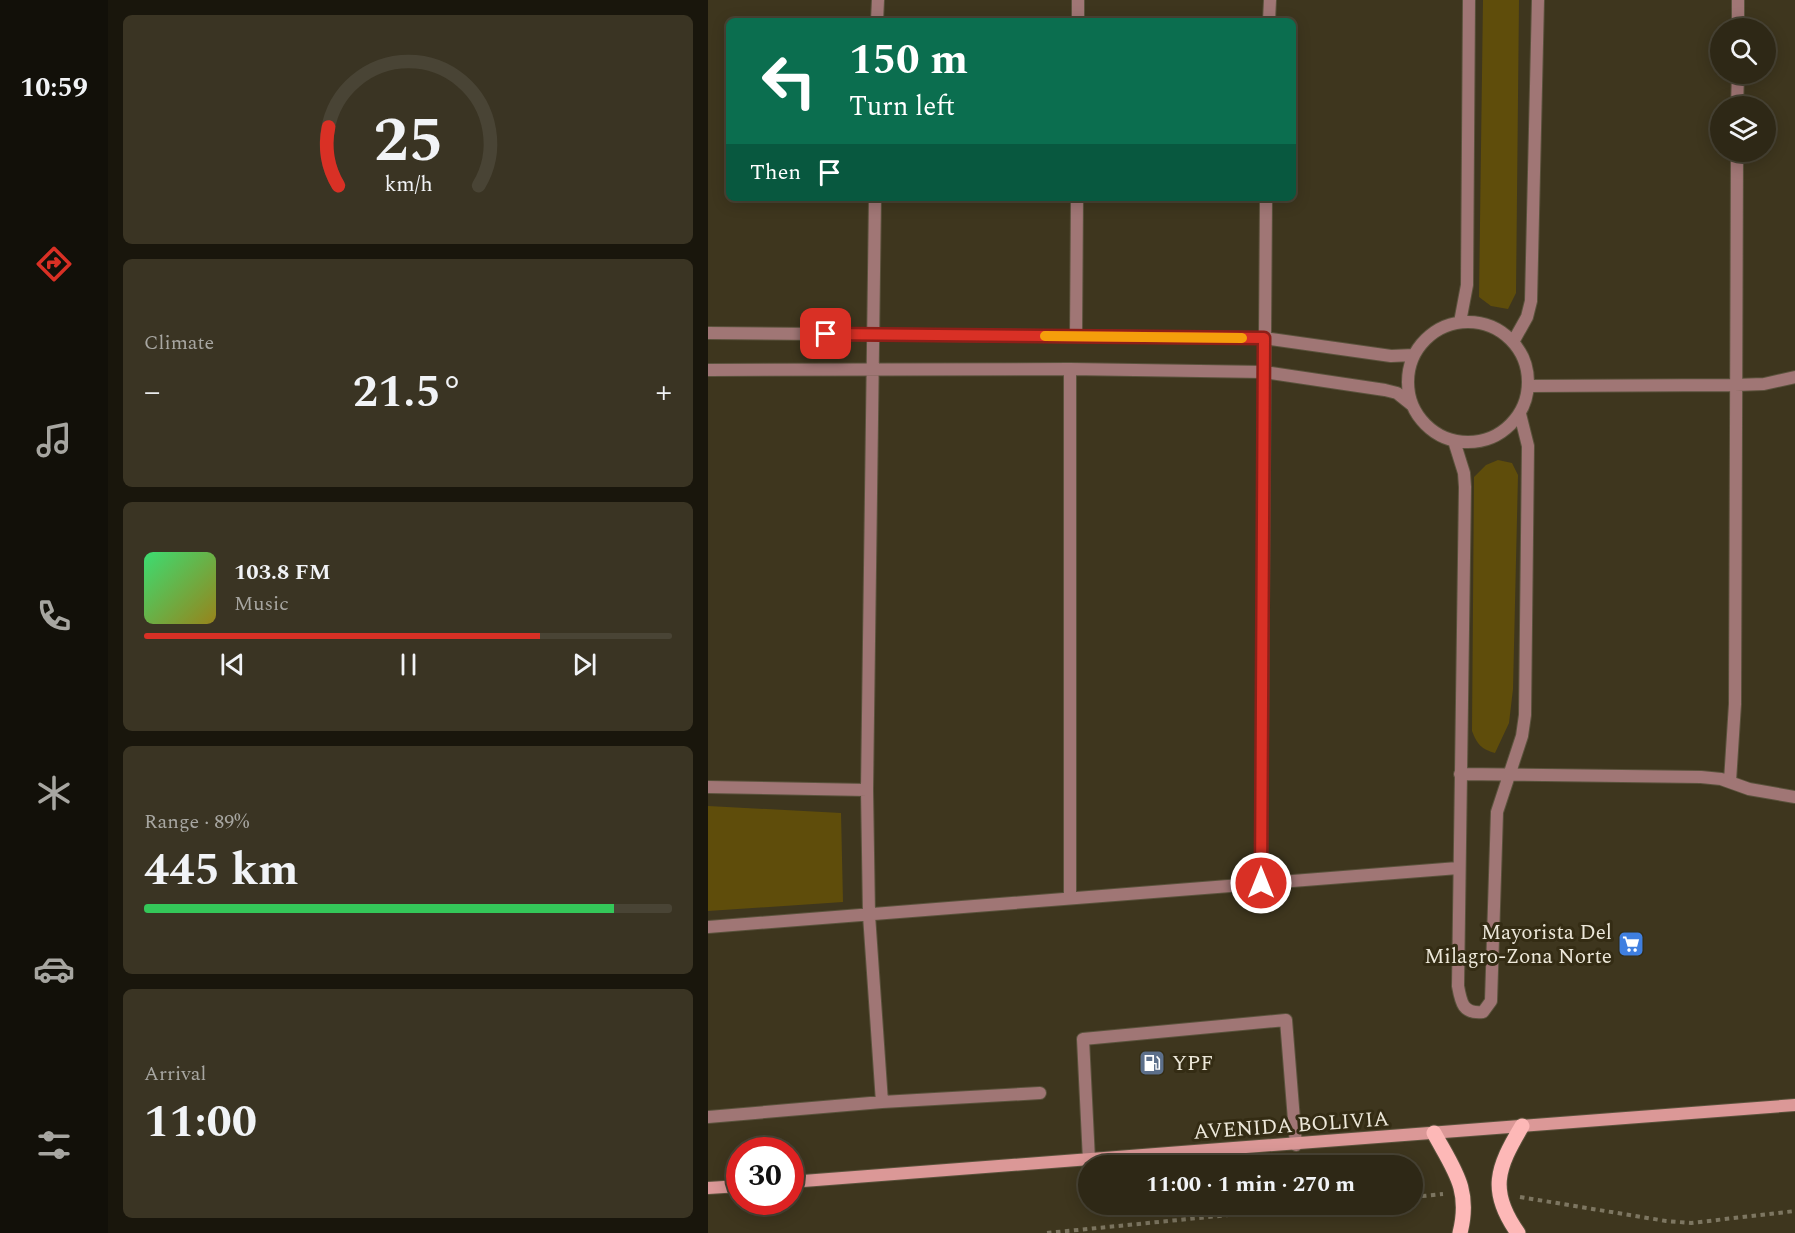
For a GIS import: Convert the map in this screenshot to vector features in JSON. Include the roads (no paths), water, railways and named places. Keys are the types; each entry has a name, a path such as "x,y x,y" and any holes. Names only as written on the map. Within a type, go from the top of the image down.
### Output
{"main road":[{"path":"1518,1233 1507,1217 1498,1193 1500,1172 1506,1152 1522,1126"},
{"path":"1434,1133 1458,1176 1463,1192 1465,1215 1460,1233"}],"street":[{"path":"877,18 878,0"},
{"path":"1078,0 1078,18"},
{"path":"1269,18 1270,0"},
{"path":"1460,322 1467,285 1469,0"},
{"path":"1513,342 1527,317 1531,301 1538,0"},
{"path":"1738,0 1738,18"},
{"path":"1730,781 1735,704 1737,162"},
{"path":"875,201 867,790 869,915 882,1102"},
{"path":"1076,336 1077,201"},
{"path":"1261,883 1266,201"},
{"path":"708,370 1070,369 1264,372 1397,393 1412,405 1422,421 1436,434 1454,441 1473,443 1491,439 1508,428 1520,414 1528,386 1523,358 1513,342 1498,329 1479,323 1460,322 1442,328 1426,339 1414,355 1409,370 1408,386 1412,405"},
{"path":"708,333 1264,338 1391,356 1414,355"},
{"path":"1070,369 1070,898"},
{"path":"1528,386 1735,385 1764,384 1795,377"},
{"path":"1454,441 1464,473 1465,487 1458,986 1460,1001 1473,1013 1484,1012 1491,1001 1497,812 1522,736 1527,693 1528,446 1520,414"},
{"path":"1460,774 1701,777 1730,781 1749,789 1795,797"},
{"path":"708,787 867,790"},
{"path":"708,927 1458,868"},
{"path":"1089,1155 1083,1039 1286,1020 1296,1144"},
{"path":"708,1117 882,1102 1040,1093"},
{"name":"AVENIDA BOLIVIA","path":"1154,1155 1795,1105"},
{"name":"AVENIDA BOLIVIA","path":"804,1181 1078,1161"},
{"path":"708,1188 726,1187"}],"place":[{"name":"Mayorista Del Milagro-Zona Norte","path":"1631,944"},
{"name":"YPF","path":"1152,1063"}]}
